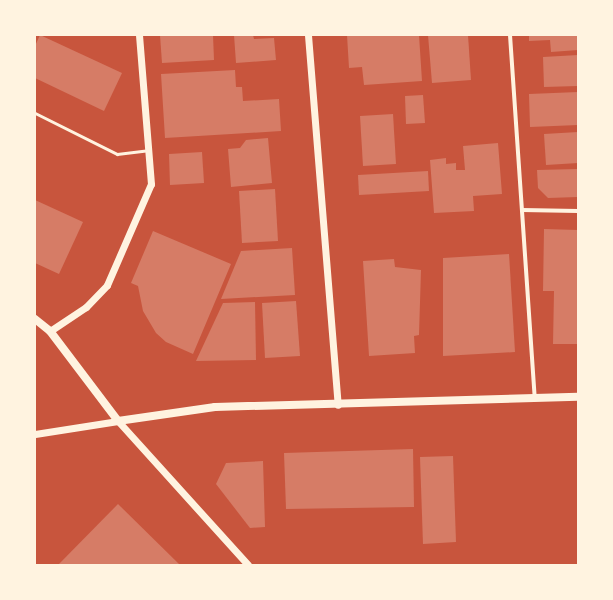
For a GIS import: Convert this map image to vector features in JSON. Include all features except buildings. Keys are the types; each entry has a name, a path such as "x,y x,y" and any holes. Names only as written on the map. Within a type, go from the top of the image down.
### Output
{"main road":[{"path":"35,319 50,331 118,421 215,407 578,397"}],"street":[{"path":"50,331 86,307 107,285 151,184 139,35"},
{"path":"308,35 338,404"},
{"path":"510,35 535,398"},
{"path":"522,210 578,211"},
{"path":"35,434 118,421 248,565"}],"lane":[{"path":"35,113 117,154 149,150"}]}
